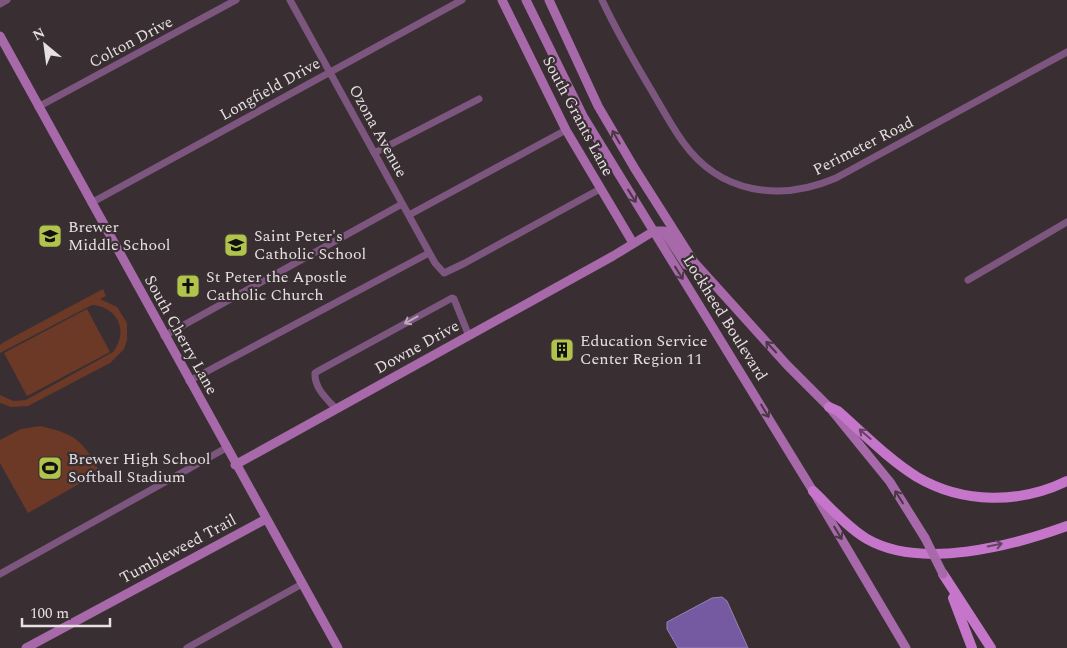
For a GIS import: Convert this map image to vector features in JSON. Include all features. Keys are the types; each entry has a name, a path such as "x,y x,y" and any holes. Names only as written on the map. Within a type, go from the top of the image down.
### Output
{"main road":[{"path":"829,407 838,411 917,477 954,493 973,497 1006,498 1030,494 1067,481"},
{"path":"813,491 867,539 891,549 913,554 947,554 981,548 1039,536 1067,526"},
{"path":"943,574 972,648"},
{"path":"943,574 991,648"}],"street":[{"path":"0,4 7,0"},
{"name":"Colton Drive","path":"38,107 236,0"},
{"name":"Ozona Avenue","path":"290,0 408,215 444,273 600,189"},
{"name":"Longfield Drive","path":"91,203 462,0"},
{"name":"South Grants Lane","path":"502,0 566,130 633,243"},
{"name":"Lockheed Boulevard","path":"526,0 583,116 813,491 906,648"},
{"name":"Lockheed Boulevard","path":"549,0 598,106 635,169 699,269 787,365 829,407 890,482 925,538 943,574"},
{"name":"Perimeter Road","path":"602,0 626,48 684,143 698,159 719,175 742,186 761,191 800,190 836,178 1067,52"},
{"name":"South Cherry Lane","path":"0,36 235,465 338,648"},
{"path":"374,153 479,99"},
{"path":"408,215 566,130"},
{"path":"164,336 402,204"},
{"path":"968,280 1067,222"},
{"path":"654,231 664,231 686,265 699,269"},
{"name":"Downe Drive","path":"235,465 613,256 654,231"},
{"name":"Downe Drive","path":"613,256 648,241 660,241"},
{"path":"189,381 430,253"},
{"path":"336,409 318,388 315,380 317,371 448,299 454,299 469,336"},
{"path":"0,574 226,448"},
{"name":"Tumbleweed Trail","path":"26,648 266,519"},
{"path":"187,648 302,584"}],"shaded area":[{"path":"103,289 106,296 100,299 117,307 127,323 127,340 124,349 110,363 28,406 11,407 0,403 0,395 13,401 26,400 113,352 120,336 118,321 108,310 92,305 0,353 0,345 4,342"},
{"path":"87,309 110,352 27,396 4,353"},
{"name":"Brewer High School Softball Stadium","path":"41,426 63,432 77,440 100,472 28,513 0,463 0,440 21,429"},
{"path":"722,597 727,601 748,648 678,648 667,629 667,622 712,598"}],"place":[{"name":"Brewer Middle School","path":"50,236"},
{"name":"Saint Peter's Catholic School","path":"236,245"},
{"name":"St Peter the Apostle Catholic Church","path":"188,286"},
{"name":"Education Service Center Region 11","path":"562,350"},
{"name":"Brewer High School Softball Stadium","path":"50,468"}]}
